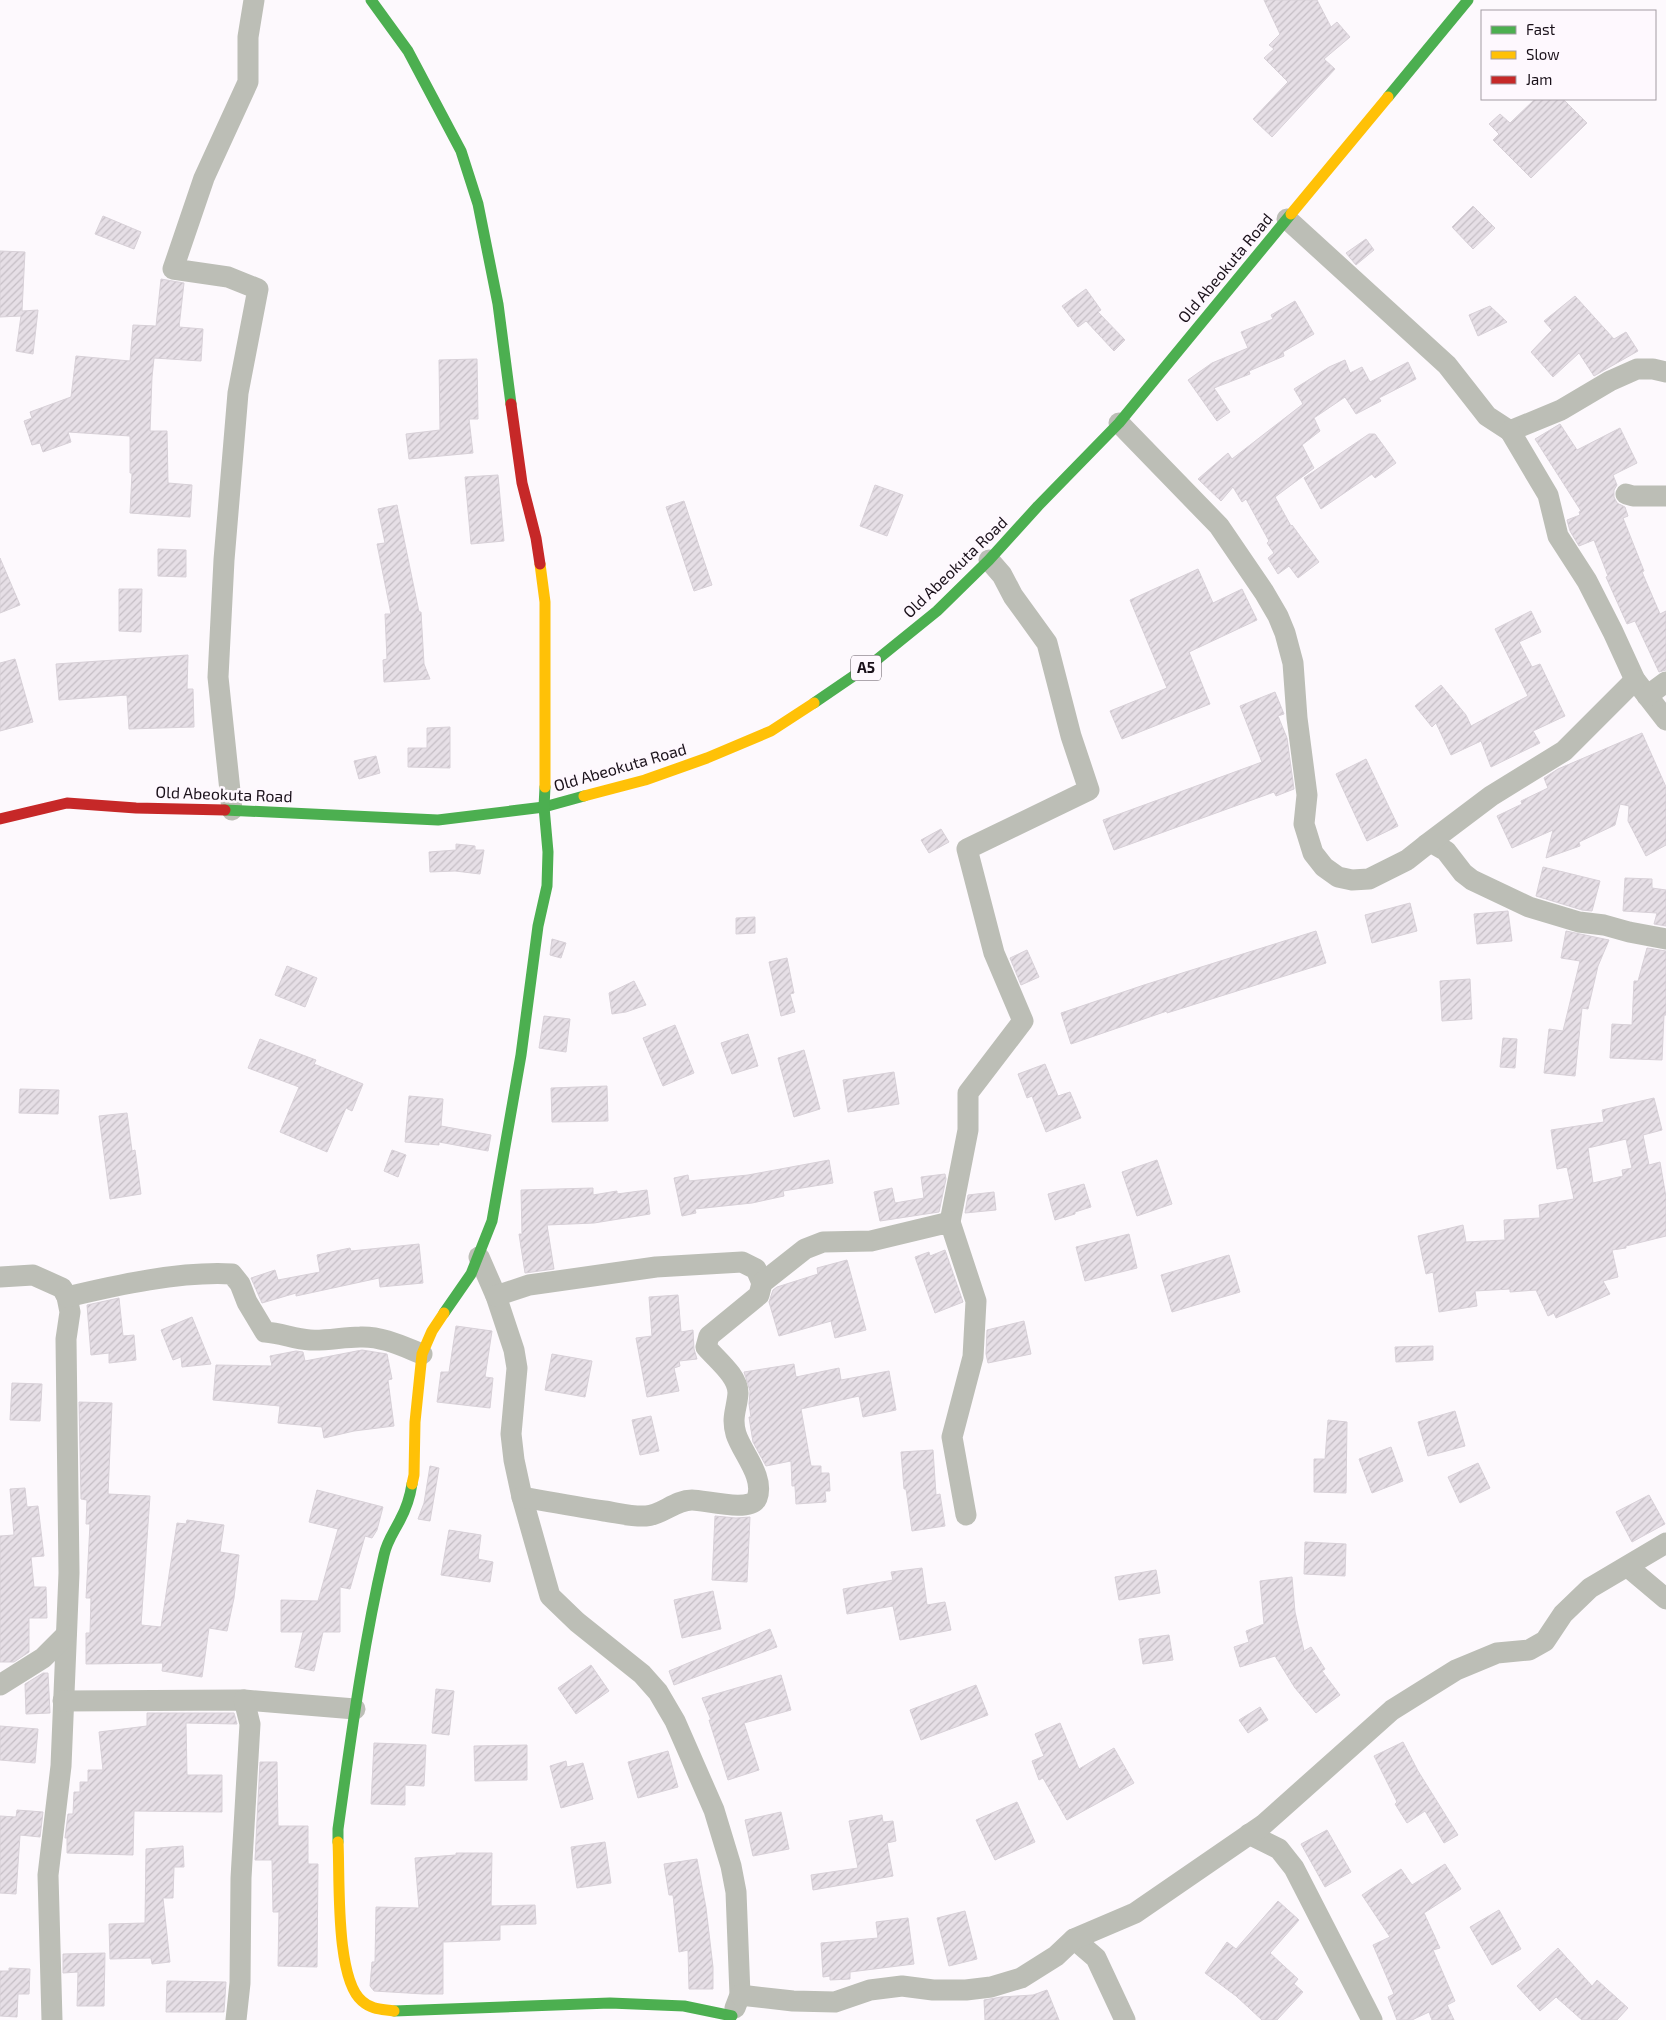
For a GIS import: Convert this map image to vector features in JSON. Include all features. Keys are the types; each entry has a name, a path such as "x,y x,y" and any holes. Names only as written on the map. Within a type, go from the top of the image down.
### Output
{"main road":[{"path":"372,0 408,51 461,151 478,204 498,304 522,483 536,538 545,602 544,689 546,748 544,806 548,852 547,886 538,926 521,1055 492,1221 471,1274 432,1331 422,1354 415,1422 414,1475 409,1500 400,1522 387,1543 359,1678 338,1829 341,1943 351,1984 360,2000 375,2014 397,2011 613,2012 684,2006 732,2018"},
{"name":"Old Abeokuta Road","path":"0,819 67,803 136,808 232,810 438,820 544,806 645,780 707,758 772,731 874,662 937,611 989,560 1038,506 1119,423 1468,0"}],"street":[{"path":"232,810 218,678 224,560 238,393 258,289 228,277 173,268 204,178 248,82 248,37 254,0"},
{"path":"1287,219 1447,365 1487,416 1510,431 1548,495 1558,536 1587,581 1641,688 1666,720"},
{"path":"1510,431 1561,410 1610,380 1637,369 1653,369 1666,372"},
{"path":"1119,423 1219,526 1278,616 1286,633 1293,663 1297,718 1307,795 1304,824 1313,852 1324,867 1338,877 1352,880 1370,879 1407,860 1491,796 1564,751 1641,688 1666,682"},
{"path":"1626,494 1633,496 1666,496"},
{"path":"966,1515 952,1437 973,1356 976,1301 950,1222 968,1130 968,1093 1023,1021 994,953 967,849 1089,790 1069,727 1047,643 1013,596 1002,575 989,560"},
{"path":"1426,845 1432,843 1446,851 1463,873 1472,880 1530,907 1579,922 1604,924 1630,932 1666,939"},
{"path":"762,1283 805,1249 823,1242 871,1241 950,1222"},
{"path":"479,1257 496,1296 514,1350 517,1368 511,1434 514,1460 522,1497 550,1596 577,1622 642,1674 658,1692 675,1722 714,1810 724,1840 736,1892 740,1995 732,2018"},
{"path":"496,1296 530,1285 656,1267 742,1262 756,1269 762,1283 759,1295 709,1336 706,1347 735,1381 738,1393 733,1425 738,1441 756,1474 758,1496 755,1501 748,1504 728,1505 689,1500 678,1502 654,1515 634,1516 522,1497"},
{"path":"67,1297 113,1286 146,1281 232,1274 240,1284 247,1302 265,1332 310,1340 361,1337 385,1340 422,1354"},
{"path":"0,1276 33,1275 62,1288 67,1297 70,1312 66,1339 69,1573 61,1766 48,1875 52,2020"},
{"path":"740,1995 793,2001 835,2002 870,1990 902,1986 933,1990 991,1987 1021,1978 1056,1956 1074,1939 1136,1913 1249,1834 1291,1801 1392,1710 1456,1670 1497,1653 1529,1650 1545,1640 1563,1614 1590,1588 1666,1543"},
{"path":"1628,1567 1666,1599"},
{"path":"0,1685 43,1658 66,1635"},
{"path":"63,1702 244,1700 355,1709"},
{"path":"236,2020 240,1983 241,1878 250,1724 244,1700"},
{"path":"1249,1834 1279,1850 1294,1868 1319,1913 1372,2020"},
{"path":"1074,1939 1096,1958 1125,2020"}],"building":[{"path":"1264,0 1317,0 1331,27 1337,22 1350,37 1324,59 1335,69 1272,137 1253,119 1288,82 1264,58 1274,49 1269,45 1280,34"},
{"path":"1534,100 1564,100 1587,123 1531,178 1493,140 1499,134 1489,124 1500,114 1510,123"},
{"path":"1473,206 1495,228 1473,249 1452,227"},
{"path":"103,216 141,232 134,249 95,234"},
{"path":"1366,239 1374,250 1356,265 1346,253"},
{"path":"0,251 25,252 22,311 38,310 33,354 16,351 21,316 0,317"},
{"path":"161,279 184,283 179,327 203,329 201,361 154,358 152,377 150,431 167,431 168,483 192,485 190,517 130,513 132,473 130,473 130,436 68,432 71,442 43,452 40,443 32,445 24,421 32,418 30,412 71,397 76,356 130,361 133,325 156,326"},
{"path":"1086,289 1101,310 1098,312 1125,340 1114,351 1086,321 1078,327 1062,306"},
{"path":"1575,296 1614,339 1626,332 1638,351 1594,376 1579,353 1553,377 1531,352 1552,330 1544,321"},
{"path":"1295,301 1314,334 1283,352 1284,356 1249,371 1250,374 1214,388 1230,412 1217,421 1188,380 1212,363 1248,348 1241,332 1273,319 1271,315"},
{"path":"1490,306 1507,322 1478,336 1469,315"},
{"path":"477,359 478,419 469,419 473,453 409,459 406,434 440,430 439,360"},
{"path":"1345,360 1350,373 1362,367 1370,382 1408,362 1416,379 1379,398 1381,401 1356,414 1345,397 1314,418 1320,431 1302,445 1314,468 1275,497 1291,526 1319,562 1298,578 1289,566 1278,574 1268,558 1274,553 1267,543 1269,541 1246,499 1242,502 1233,487 1221,501 1198,479 1228,453 1232,459 1303,404 1294,389 1329,367"},
{"path":"1560,424 1577,450 1620,428 1637,463 1613,475 1617,485 1614,490 1614,497 1617,503 1625,507 1628,516 1623,518 1644,571 1642,572 1660,614 1666,611 1666,670 1659,672 1635,621 1627,624 1606,577 1608,576 1594,540 1579,546 1570,531 1567,520 1580,515 1579,512 1581,511 1535,439"},
{"path":"1369,434 1375,434 1396,463 1375,478 1372,474 1321,509 1304,478"},
{"path":"498,475 504,541 471,544 465,477"},
{"path":"875,485 903,495 887,536 860,526"},
{"path":"684,501 712,585 694,591 666,507"},
{"path":"397,505 419,612 421,612 424,664 430,679 384,682 383,660 387,659 385,614 391,614 377,544 385,543 378,509"},
{"path":"158,549 186,550 186,577 158,576"},
{"path":"0,558 20,605 0,613"},
{"path":"1198,569 1213,603 1242,589 1257,620 1189,652 1210,704 1122,739 1110,711 1167,688 1130,600"},
{"path":"119,589 142,589 141,632 119,631"},
{"path":"1531,611 1541,632 1519,642 1532,667 1540,664 1565,716 1533,731 1540,743 1491,767 1481,741 1451,755 1436,723 1432,727 1415,706 1441,685 1466,715 1471,726 1528,696 1495,629"},
{"path":"188,655 187,689 193,689 194,727 129,729 127,695 59,700 56,664"},
{"path":"15,659 33,722 0,731 0,663"},
{"path":"1275,692 1284,714 1278,716 1287,738 1294,789 1276,796 1274,792 1114,850 1103,820 1262,762 1240,706"},
{"path":"450,727 450,768 408,767 408,748 427,748 427,728"},
{"path":"1642,733 1666,787 1666,845 1646,856 1628,821 1629,806 1620,804 1615,825 1579,842 1580,846 1546,858 1553,830 1512,848 1497,816 1522,804 1521,801 1548,788 1544,778 1558,769"},
{"path":"376,756 380,773 359,779 354,761"},
{"path":"1366,759 1398,826 1367,841 1336,774"},
{"path":"941,829 949,842 929,853 921,840"},
{"path":"456,844 475,846 475,850 484,850 480,874 455,871 430,872 429,852 456,850"},
{"path":"1543,867 1600,881 1592,911 1582,910 1536,896"},
{"path":"1625,878 1652,879 1652,888 1666,890 1666,926 1654,924 1657,913 1623,911"},
{"path":"1410,903 1417,931 1372,943 1365,915"},
{"path":"1508,911 1512,941 1477,944 1474,914"},
{"path":"755,917 755,933 736,934 736,918"},
{"path":"1316,931 1326,963 1167,1013 1167,1011 1071,1044 1061,1013"},
{"path":"1566,931 1609,940 1598,966 1588,1009 1582,1008 1575,1076 1544,1073 1549,1029 1563,1031 1580,961 1561,958"},
{"path":"552,939 566,943 561,958 550,955"},
{"path":"1647,948 1666,951 1666,1015 1664,1015 1662,1060 1610,1058 1612,1024 1632,1025 1634,981 1638,981"},
{"path":"1027,950 1039,977 1021,985 1010,958"},
{"path":"787,958 794,993 790,994 795,1012 781,1016 769,962"},
{"path":"287,966 317,978 305,1007 275,995"},
{"path":"1470,979 1472,1019 1442,1021 1440,981"},
{"path":"634,981 646,1005 626,1012 612,1014 609,993"},
{"path":"544,1016 570,1019 566,1052 539,1048"},
{"path":"675,1025 694,1073 663,1086 643,1038"},
{"path":"748,1034 758,1066 732,1074 721,1043"},
{"path":"1503,1038 1517,1039 1515,1068 1500,1067"},
{"path":"260,1039 316,1060 314,1064 363,1084 352,1111 346,1108 327,1152 280,1132 299,1087 248,1068"},
{"path":"804,1050 820,1109 794,1117 778,1058"},
{"path":"1045,1064 1058,1096 1070,1092 1081,1118 1046,1132 1032,1096 1027,1098 1018,1074"},
{"path":"894,1072 899,1104 848,1112 843,1080"},
{"path":"607,1086 608,1121 552,1122 551,1088"},
{"path":"20,1089 59,1090 58,1114 19,1113"},
{"path":"409,1096 443,1099 441,1126 491,1135 488,1151 439,1142 439,1145 405,1142"},
{"path":"1654,1098 1662,1130 1643,1135 1649,1165 1660,1162 1666,1197 1666,1236 1626,1246 1626,1248 1612,1250 1618,1277 1603,1281 1610,1294 1556,1318 1554,1313 1548,1316 1536,1290 1510,1292 1510,1289 1475,1291 1477,1306 1439,1312 1433,1272 1426,1274 1418,1236 1463,1225 1466,1242 1505,1240 1504,1220 1540,1218 1539,1205 1574,1199 1567,1167 1557,1169 1551,1130 1604,1122 1602,1110","holes":["1626,1139 1632,1168 1622,1170 1623,1176 1593,1183 1588,1148"]},
{"path":"127,1113 132,1151 135,1150 141,1194 110,1199 99,1116"},
{"path":"392,1150 406,1155 398,1177 384,1171"},
{"path":"829,1160 833,1183 783,1191 784,1196 752,1203 695,1209 696,1213 682,1216 674,1178 688,1175 689,1181 748,1175"},
{"path":"1157,1160 1172,1204 1137,1216 1122,1172"},
{"path":"945,1174 946,1179 939,1212 880,1221 874,1192 892,1188 895,1203 924,1198 921,1177"},
{"path":"1084,1184 1091,1207 1055,1220 1048,1194"},
{"path":"593,1188 593,1195 617,1191 617,1194 647,1190 650,1214 594,1223 547,1225 554,1269 525,1273 519,1234 522,1234 521,1190"},
{"path":"994,1192 996,1210 965,1213 968,1195"},
{"path":"1129,1234 1137,1268 1085,1281 1076,1247"},
{"path":"419,1244 423,1283 380,1287 379,1278 296,1296 296,1293 262,1303 251,1278 275,1270 278,1280 320,1272 317,1255 350,1248 351,1251"},
{"path":"945,1250 963,1302 935,1313 915,1257 929,1252 930,1256"},
{"path":"1229,1255 1240,1292 1172,1312 1161,1275"},
{"path":"847,1260 866,1330 835,1338 831,1321 779,1336 769,1302 773,1290 818,1274 817,1268"},
{"path":"678,1295 681,1332 693,1330 694,1349 697,1359 679,1361 680,1366 674,1368 679,1391 647,1397 636,1338 652,1336 649,1297"},
{"path":"119,1298 123,1336 134,1335 136,1360 109,1363 109,1353 91,1355 87,1305"},
{"path":"192,1317 211,1364 182,1367 181,1357 173,1360 161,1330"},
{"path":"1024,1321 1031,1354 988,1363 986,1354 987,1330"},
{"path":"456,1326 492,1331 485,1377 493,1378 490,1408 437,1402 441,1372 449,1372"},
{"path":"1433,1346 1433,1360 1396,1362 1395,1347"},
{"path":"362,1350 387,1354 392,1379 388,1380 394,1426 354,1431 324,1438 322,1427 278,1423 280,1406 213,1400 216,1365 272,1366 270,1356 296,1351 303,1352 305,1361"},
{"path":"552,1354 592,1361 585,1397 545,1390"},
{"path":"794,1364 796,1377 839,1368 841,1380 889,1371 896,1410 863,1417 859,1396 801,1409 811,1466 821,1466 821,1473 829,1473 830,1491 825,1491 826,1502 796,1504 795,1486 792,1486 791,1461 766,1466 753,1442 749,1417 751,1417 750,1391 744,1372"},
{"path":"12,1383 42,1384 40,1421 10,1420"},
{"path":"79,1402 112,1403 108,1494 150,1496 141,1625 161,1627 177,1523 186,1524 187,1520 224,1525 220,1552 239,1555 234,1598 227,1631 209,1628 202,1677 162,1671 163,1663 86,1664 86,1633 90,1633 91,1598 86,1598 90,1524 86,1524 87,1500 81,1499"},
{"path":"1455,1411 1465,1446 1428,1456 1418,1422"},
{"path":"651,1416 659,1451 640,1455 632,1420"},
{"path":"1328,1420 1347,1422 1346,1493 1314,1492 1314,1459 1325,1459"},
{"path":"1391,1447 1403,1481 1372,1493 1359,1459"},
{"path":"933,1450 936,1495 940,1494 945,1526 912,1531 906,1489 904,1489 901,1452"},
{"path":"1478,1463 1490,1488 1460,1503 1448,1477"},
{"path":"430,1466 439,1468 430,1521 418,1519 424,1503"},
{"path":"25,1488 27,1507 38,1506 44,1556 31,1557 34,1587 46,1587 47,1618 29,1618 29,1652 14,1662 0,1662 0,1536 14,1535 10,1489"},
{"path":"317,1490 383,1507 377,1530 372,1538 365,1536 350,1589 340,1587 340,1632 323,1632 314,1671 295,1667 303,1632 281,1632 281,1600 318,1601 338,1529 309,1522"},
{"path":"1649,1495 1665,1524 1632,1542 1616,1512"},
{"path":"715,1516 750,1517 747,1582 712,1580"},
{"path":"449,1530 481,1535 478,1559 493,1562 490,1582 441,1575"},
{"path":"1305,1542 1346,1544 1345,1576 1304,1574"},
{"path":"922,1568 927,1605 945,1602 951,1630 900,1640 893,1606 847,1614 843,1589 893,1580 891,1572"},
{"path":"1156,1570 1160,1593 1119,1600 1115,1577"},
{"path":"1292,1577 1295,1612 1304,1651 1311,1647 1325,1669 1322,1671 1340,1695 1316,1713 1295,1688 1275,1656 1240,1667 1234,1647 1249,1642 1246,1631 1264,1624 1260,1581"},
{"path":"713,1591 721,1629 682,1638 674,1600"},
{"path":"770,1629 777,1647 674,1685 669,1671"},
{"path":"1169,1635 1173,1660 1143,1664 1139,1639"},
{"path":"591,1665 609,1691 576,1714 558,1688"},
{"path":"43,1673 48,1673 50,1713 26,1714 25,1684"},
{"path":"781,1675 791,1710 744,1723 759,1770 728,1780 709,1720 711,1720 702,1698"},
{"path":"976,1685 988,1715 921,1740 910,1710"},
{"path":"436,1689 454,1691 449,1735 432,1733"},
{"path":"1260,1707 1268,1720 1248,1733 1239,1720"},
{"path":"147,1713 234,1713 237,1724 186,1723 187,1775 222,1775 222,1812 134,1811 133,1855 67,1853 67,1838 65,1838 68,1814 73,1814 74,1792 80,1792 80,1782 88,1782 88,1770 103,1770 99,1732 147,1726"},
{"path":"1060,1723 1079,1769 1114,1748 1134,1783 1067,1820 1043,1778 1039,1780 1032,1761 1044,1756 1035,1734"},
{"path":"0,1726 38,1729 35,1763 0,1760"},
{"path":"1403,1742 1418,1771 1458,1835 1444,1843 1425,1811 1407,1823 1395,1804 1397,1802 1374,1756"},
{"path":"374,1743 426,1745 424,1786 405,1785 405,1805 371,1804"},
{"path":"527,1745 527,1780 475,1781 474,1746"},
{"path":"668,1751 678,1787 638,1798 628,1762"},
{"path":"566,1761 567,1767 583,1763 593,1799 561,1808 550,1766"},
{"path":"260,1762 277,1762 278,1826 308,1826 308,1864 318,1864 317,1967 278,1966 279,1912 273,1912 272,1860 255,1860"},
{"path":"1017,1802 1035,1842 995,1860 976,1820"},
{"path":"17,1810 43,1812 40,1837 20,1835 16,1894 0,1893 0,1816 16,1817"},
{"path":"781,1812 789,1849 753,1856 745,1820"},
{"path":"882,1815 883,1822 893,1821 896,1841 887,1843 893,1876 813,1890 811,1875 858,1868 849,1821"},
{"path":"1327,1830 1351,1872 1325,1887 1301,1844"},
{"path":"605,1842 611,1883 577,1888 571,1847"},
{"path":"183,1846 184,1867 174,1867 173,1898 163,1898 170,1962 152,1964 151,1958 110,1959 109,1924 145,1923 146,1849"},
{"path":"456,1853 492,1853 491,1906 535,1905 536,1924 500,1925 500,1940 443,1942 443,1994 374,1991 370,1986 372,1962 375,1962 376,1907 419,1908 415,1858 456,1855"},
{"path":"697,1859 706,1908 713,1967 713,1989 689,1989 688,1950 679,1952 673,1895 669,1895 664,1864"},
{"path":"1445,1864 1461,1889 1424,1913 1440,1948 1433,1950 1455,2001 1447,2005 1454,2020 1432,2020 1429,2012 1412,2020 1397,2020 1388,1997 1394,1994 1373,1945 1390,1937 1362,1895 1401,1869 1412,1885"},
{"path":"1278,1901 1299,1920 1270,1953 1298,1979 1294,1984 1303,1992 1277,2020 1262,2020 1236,1996 1205,1973 1227,1942 1236,1949"},
{"path":"1499,1910 1521,1949 1492,1965 1470,1927"},
{"path":"965,1911 977,1959 949,1966 937,1918"},
{"path":"908,1918 914,1964 850,1972 850,1979 830,1980 830,1976 823,1977 821,1943 878,1938 876,1922"},
{"path":"1558,1948 1592,1986 1597,1980 1628,2008 1617,2020 1582,2020 1556,1997 1540,2011 1517,1986"},
{"path":"105,1953 104,2006 77,2006 78,1972 63,1973 63,1954"},
{"path":"9,1968 30,1969 29,1994 18,1994 17,2017 0,2016 0,1971 9,1971"},
{"path":"167,1981 226,1982 224,2012 166,2012"},
{"path":"1047,1990 1059,2020 985,2020 984,2000 1033,1995"}],"traffic: fast":[{"path":"371,0 408,51 461,151 478,204 498,304 511,404"},
{"path":"1388,97 1468,0"},
{"path":"814,703 874,662 937,611 989,560 1038,506 1119,423 1291,214"},
{"path":"444,1313 471,1274 492,1221 521,1055 538,926 547,886 548,852 544,807 545,787"},
{"path":"225,810 438,820 544,807 584,796"},
{"path":"338,1842 338,1829 364,1657 385,1550 406,1507 412,1484"},
{"path":"394,2011 610,2003 684,2006 732,2016"}],"traffic: slow":[{"path":"1291,214 1388,97"},
{"path":"540,564 545,602 545,787"},
{"path":"584,796 645,780 707,758 771,731 814,703"},
{"path":"412,1484 414,1475 415,1422 422,1354 432,1331 444,1313"},
{"path":"338,1842 339,1902 347,1972 353,1989 362,2001 373,2008 394,2011"}],"traffic: jam":[{"path":"511,404 522,483 536,538 540,564"},
{"path":"0,819 67,803 136,808 225,810"}]}
